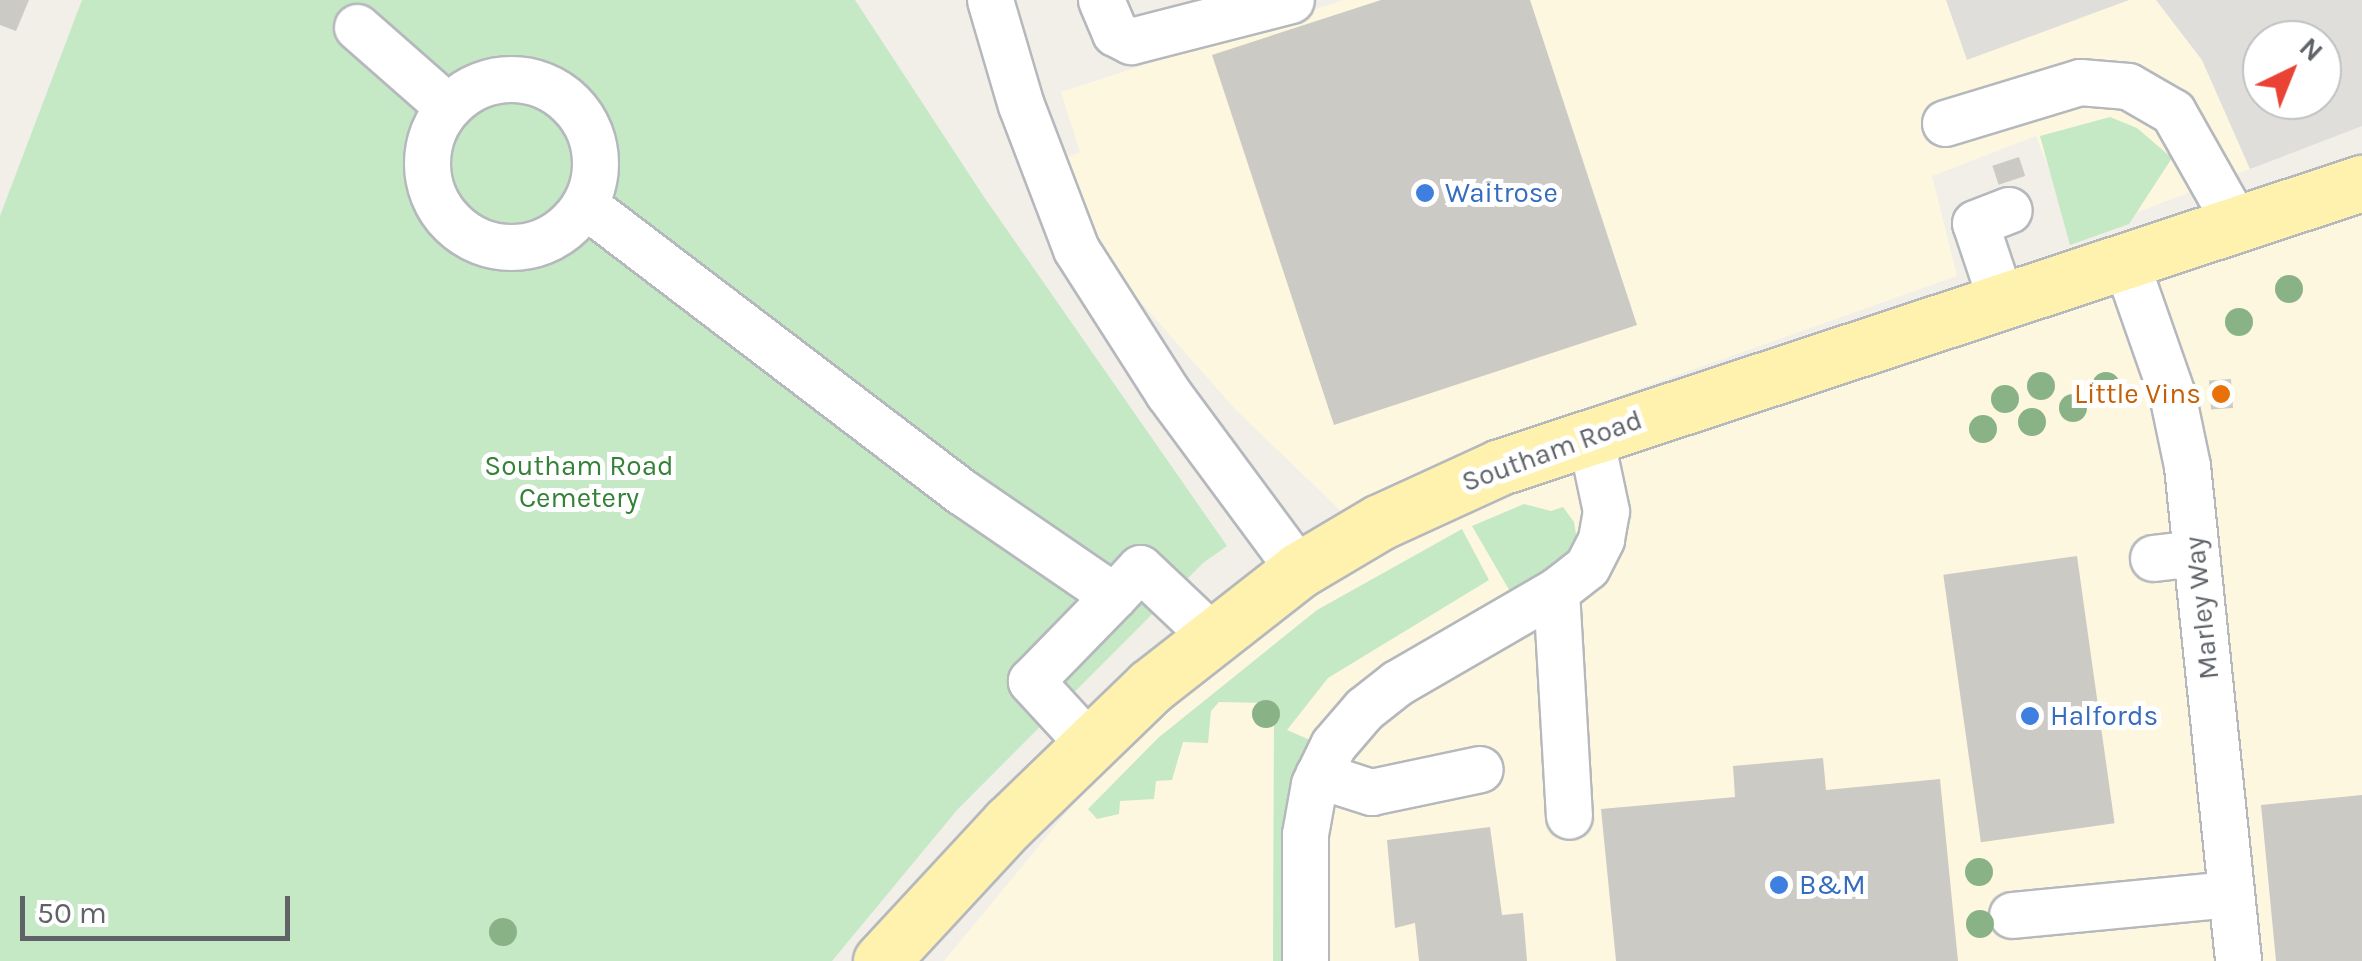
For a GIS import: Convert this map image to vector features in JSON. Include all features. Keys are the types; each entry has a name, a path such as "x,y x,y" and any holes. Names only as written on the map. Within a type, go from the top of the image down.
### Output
{"main road":[{"name":"Southam Road","path":"882,961 1089,744 1212,636 1299,570 1442,491 1590,436 2362,183"}],"street":[{"path":"1101,0 1115,33 1131,41 1291,0"},
{"path":"994,1 1020,106 1076,249 1168,393 1299,570"},
{"path":"356,27 448,106"},
{"path":"512,78 557,92 576,108 589,130 596,155 594,181 570,224 526,246 501,247 456,228 439,207 427,169 433,129 448,106 465,91 512,78"},
{"path":"1946,123 2080,82 2128,86 2173,112 2237,225"},
{"path":"584,204 962,492 1114,596"},
{"path":"2002,303 1975,223 2009,210"},
{"name":"Marley Way","path":"2126,263 2180,422 2174,556 2232,767 2231,894 2238,961"},
{"path":"1305,961 1305,834 1318,775 1345,729 1389,689 1556,591 1587,567 1604,526 1603,488 1590,436"},
{"path":"1089,744 1031,681 1140,568 1212,636"},
{"path":"1556,591 1579,752 1569,816"},
{"path":"1318,775 1371,792 1480,769"},
{"path":"2012,915 2231,894"}],"shaded area":[{"path":"1344,0 1946,0 1967,59 2129,0 2156,0 2202,60 2250,169 2075,236 2036,136 1932,176 1957,276 1557,418 1344,514 1235,409 1108,265 1056,162 1080,152 1061,92"},
{"path":"1946,0 2129,0 1967,60"},
{"path":"2156,0 2362,0 2362,126 2250,169 2202,60"},
{"path":"2362,183 2362,961 944,961 1212,636 1590,436"}],"green space":[{"name":"Southam Road Cemetery","path":"82,0 855,0 984,197 1227,546 1203,563 957,810 832,961 0,961 0,216"},
{"path":"2110,117 2137,128 2172,158 2129,224 2070,245 2040,136"},
{"path":"1524,504 1551,511 1563,507 1574,522 1577,541 1570,564 1515,600 1472,526"},
{"path":"1462,529 1489,580 1328,678 1287,730 1310,740 1288,961 1273,961 1274,703 1219,702 1211,711 1208,743 1183,742 1172,780 1156,781 1154,799 1120,801 1119,814 1097,819 1088,809 1158,738 1317,610"}],"building":[{"path":"0,0 29,0 16,31 0,25"},
{"name":"Waitrose","path":"1381,0 1530,0 1637,325 1334,425 1212,55"},
{"path":"2019,157 2025,176 1999,185 1992,166"},
{"name":"Little Vins","path":"2231,379 2233,408 2211,409 2209,381"},
{"name":"Halfords","path":"2077,556 2115,823 1981,842 1943,575"},
{"name":"B&M","path":"1823,758 1826,790 1940,779 1958,961 1616,961 1601,809 1735,797 1733,766"},
{"path":"2362,795 2362,961 2276,961 2261,805"},
{"path":"1490,827 1502,915 1523,913 1527,961 1419,961 1415,923 1395,928 1387,840"}],"place":[{"name":"Waitrose","path":"1425,193"},
{"name":"Little Vins","path":"2221,394"},
{"name":"Halfords","path":"2030,716"},
{"name":"B&M","path":"1779,885"}]}
